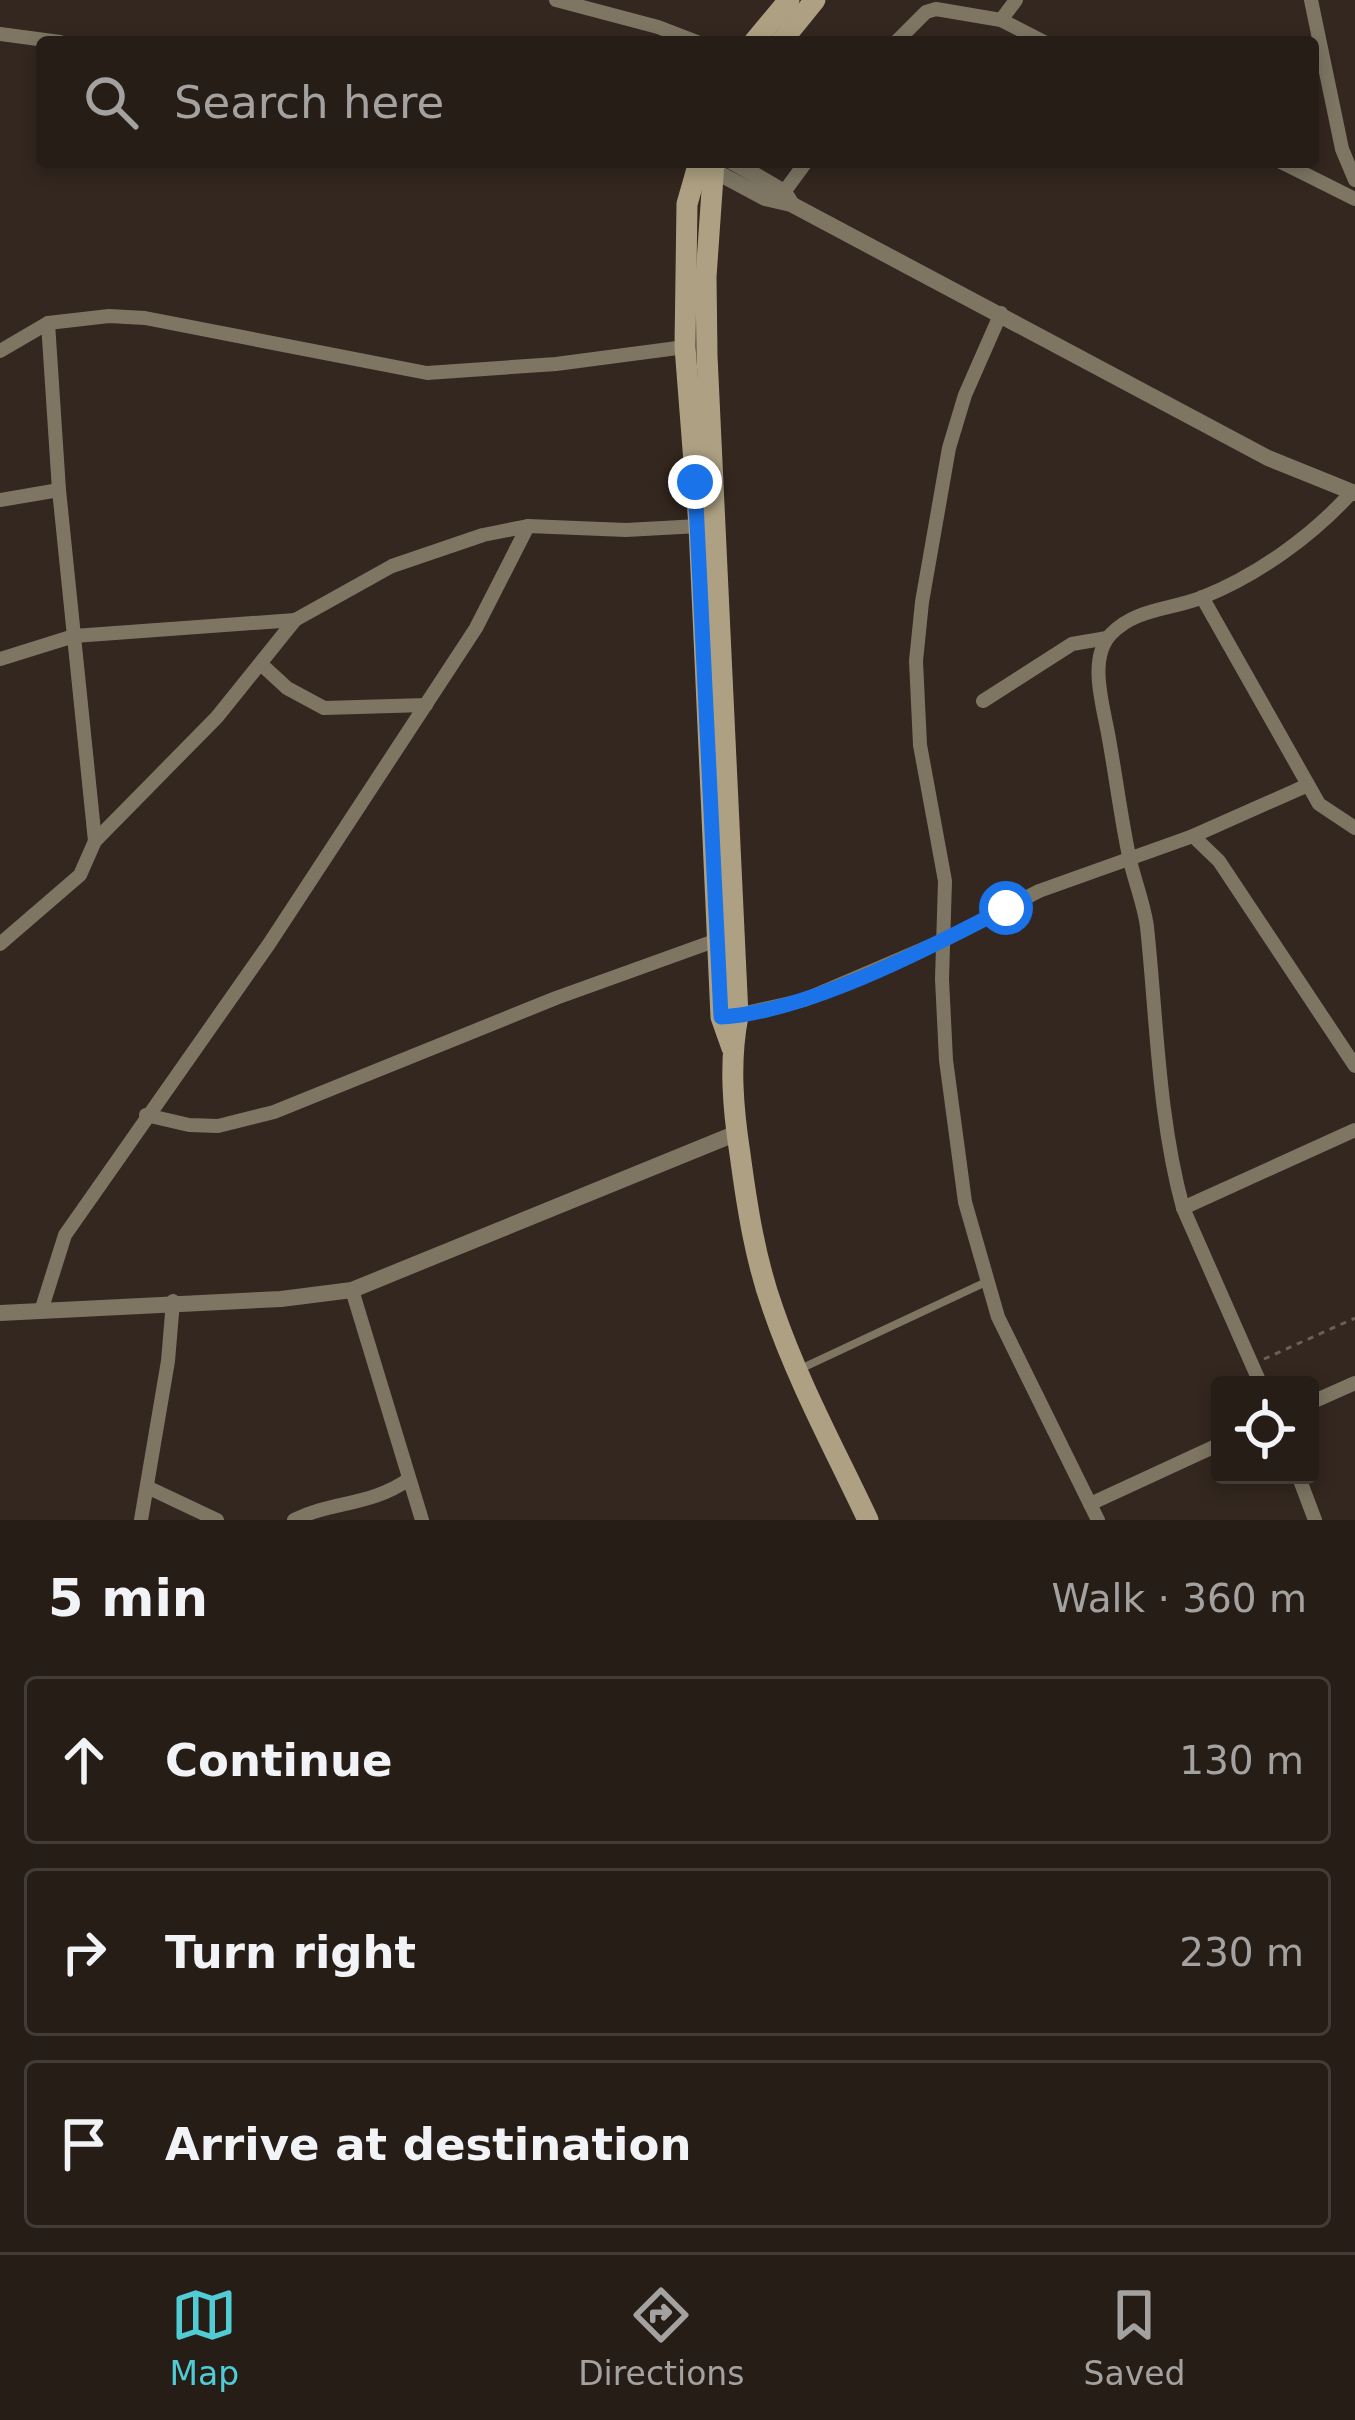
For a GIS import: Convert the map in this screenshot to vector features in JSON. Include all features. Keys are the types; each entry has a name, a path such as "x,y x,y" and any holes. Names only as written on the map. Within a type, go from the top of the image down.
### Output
{"main road":[{"path":"759,36 789,0"},
{"path":"787,36 815,0"},
{"path":"706,168 688,204 685,347 699,526 717,940 729,1017"},
{"path":"709,168 707,356 736,1133 759,1261 796,1370 868,1520"}],"street":[{"path":"556,0 681,36"},
{"path":"1001,20 1016,0"},
{"path":"1311,0 1319,36"},
{"path":"902,36 926,12 937,9 1001,20 1032,36"},
{"path":"0,34 36,39"},
{"path":"1319,38 1342,148 1355,180"},
{"path":"717,168 765,198 788,198 1268,458 1353,493 1322,525 1264,564 1202,598 1126,620 1107,638 1099,670 1129,856 1147,923 1151,1012 1169,1148 1183,1208 1256,1376"},
{"path":"788,198 803,168"},
{"path":"1294,168 1355,199"},
{"path":"1001,313 964,395 949,448 922,602 917,708 945,881 942,941 952,1121 964,1202 986,1282 1022,1371 1098,1520"},
{"path":"0,351 48,323 109,316 146,318 405,370 457,374 685,347"},
{"path":"48,323 58,490 95,841"},
{"path":"0,500 58,490"},
{"path":"0,944 80,875 95,841 217,717 295,620 392,566 448,544 528,526 626,530 699,526"},
{"path":"42,1308 65,1235 269,944 426,705 476,628 528,526"},
{"path":"1202,598 1319,805 1355,828"},
{"path":"0,659 74,636 295,620"},
{"path":"983,700 1072,644 1107,638"},
{"path":"262,665 287,688 324,708 426,705"},
{"path":"729,1017 804,1000 942,941 1039,891 1193,836 1307,785"},
{"path":"1193,836 1220,861 1355,1066"},
{"path":"146,1114 189,1125 218,1126 274,1112 556,998 717,940"},
{"path":"1183,1208 1355,1130"},
{"path":"0,1312 281,1299 352,1290 736,1133"},
{"path":"352,1290 422,1520"},
{"path":"141,1520 173,1301"},
{"path":"1319,1399 1355,1383"},
{"path":"1090,1504 1211,1448"},
{"path":"295,1520 375,1498 409,1479"},
{"path":"1301,1484 1315,1520"},
{"path":"147,1487 217,1520"}],"lane":[{"path":"796,1370 986,1282"}],"path":[{"path":"1251,1365 1355,1318"}],"route":[{"path":"695,482 721,1017 804,1000 1006,908"}]}
